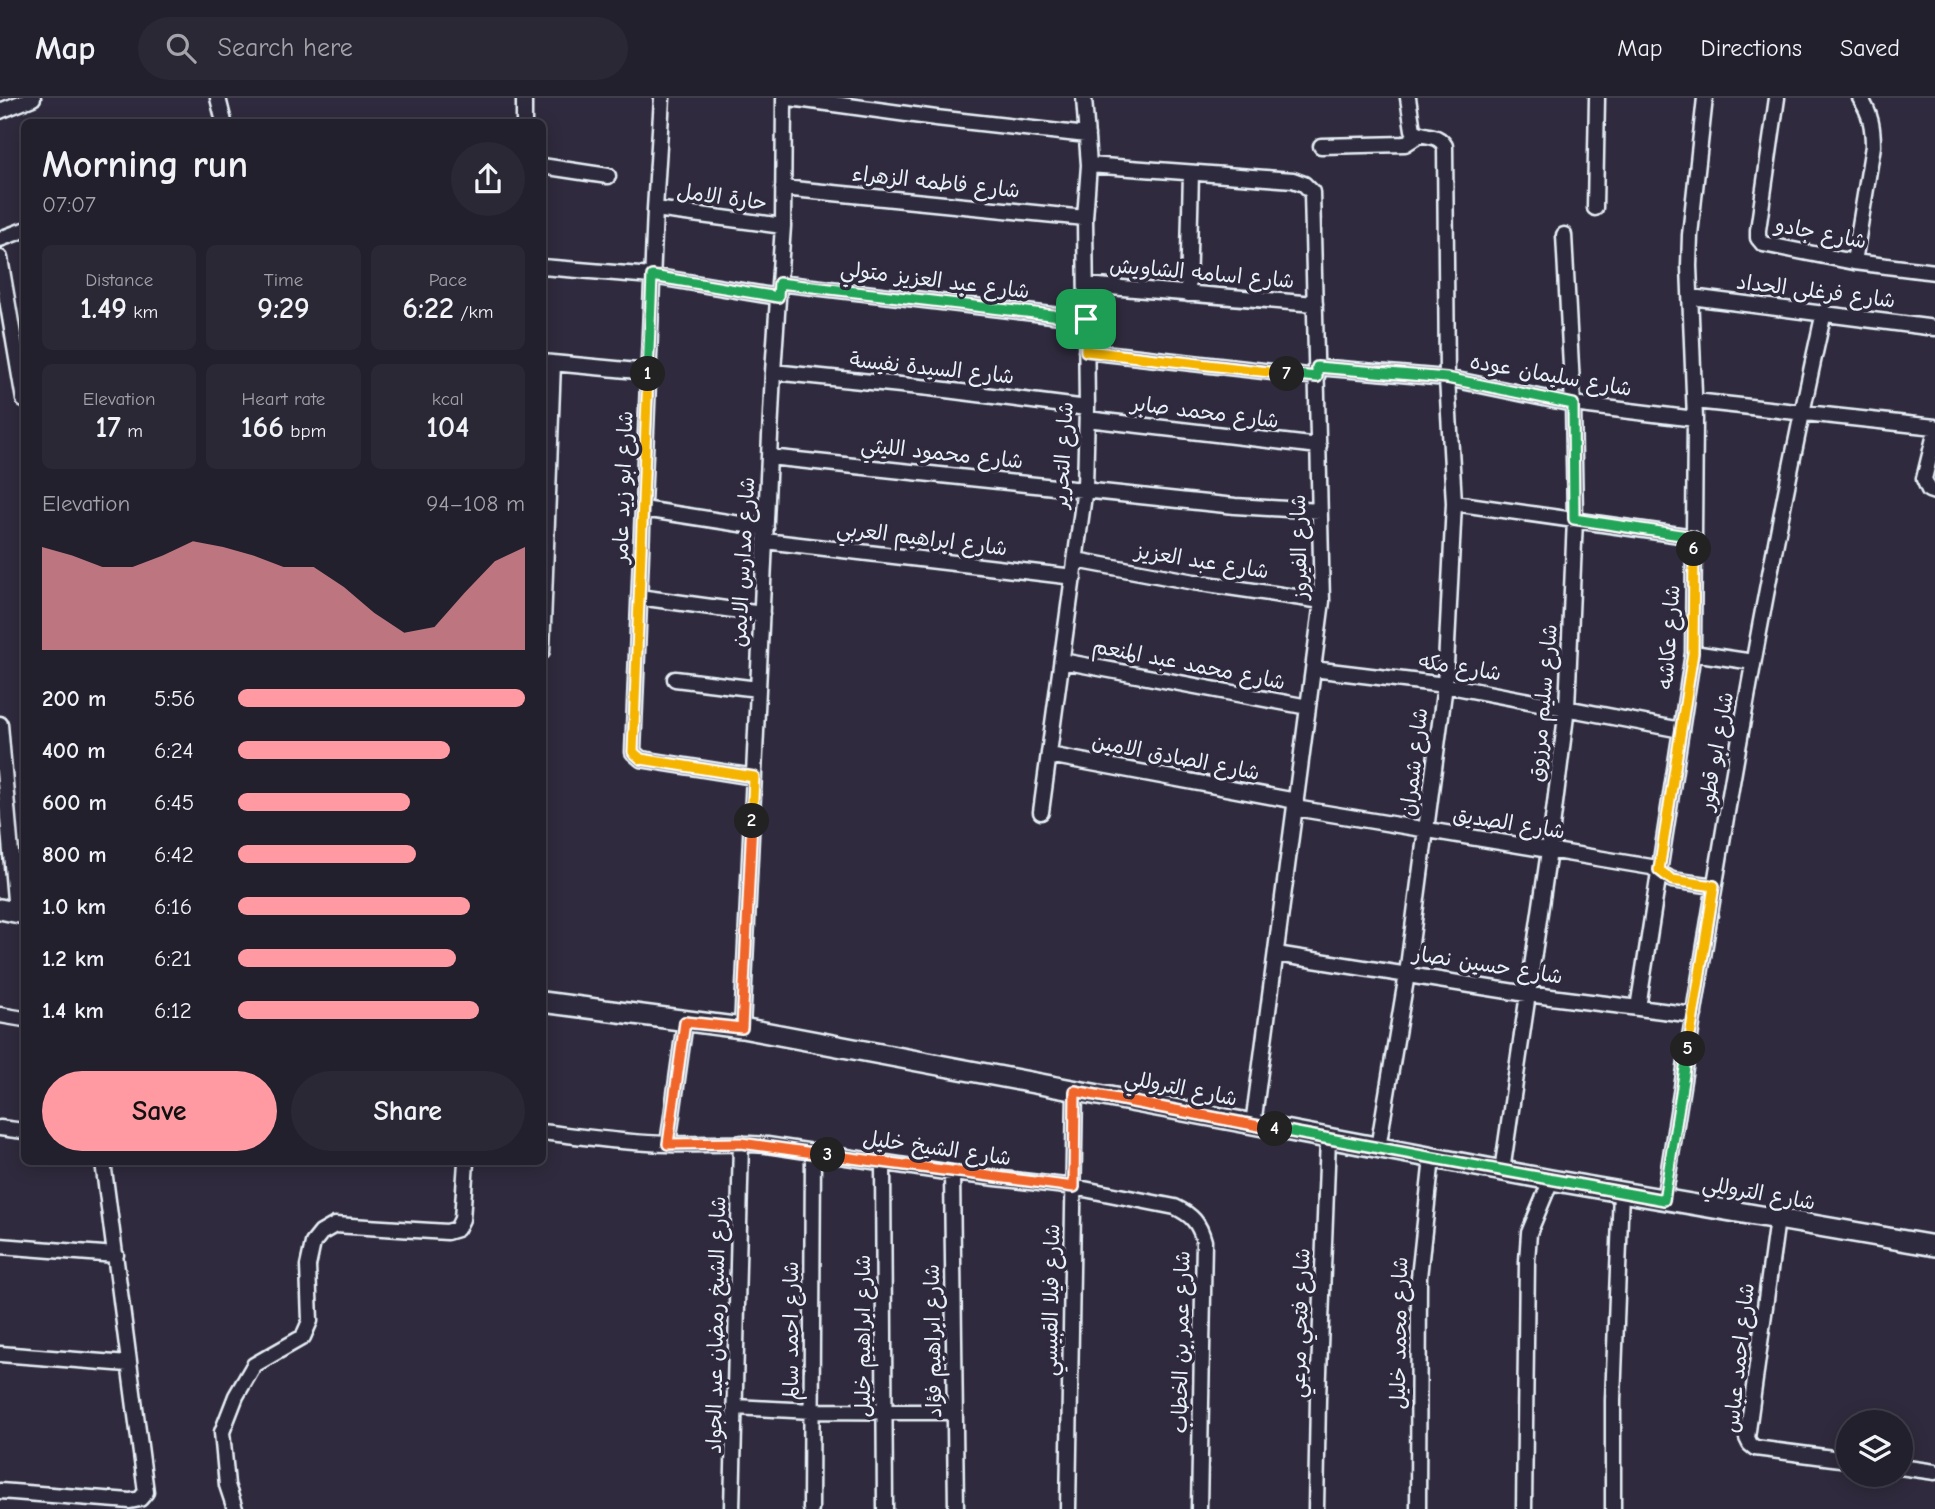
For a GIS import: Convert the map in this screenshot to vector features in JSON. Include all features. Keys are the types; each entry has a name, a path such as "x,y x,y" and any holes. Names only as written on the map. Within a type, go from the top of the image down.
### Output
{"street":[{"path":"0,111 33,98"},
{"path":"218,98 223,119"},
{"path":"524,98 524,119"},
{"name":"شارع ابو زيد عامر","path":"662,98 652,276 633,752 641,759 754,777"},
{"name":"شارع مدارس الايمن","path":"742,1028 773,372 783,226 784,98"},
{"path":"790,98 1087,135"},
{"name":"شارع التحرير","path":"1041,812 1085,488 1085,218 1089,165 1084,98"},
{"path":"1321,146 1405,145 1419,135 1413,130 1408,98"},
{"path":"1595,208 1597,98"},
{"name":"شارع عكاشه","path":"1638,1008 1693,653 1695,401 1690,235 1705,98"},
{"name":"شارع جادو","path":"1777,98 1758,238 1763,244 1854,262 1935,272"},
{"path":"1854,262 1873,146 1869,112 1860,98"},
{"name":"شارع شمران","path":"1378,1148 1407,974 1445,685 1454,503 1447,378 1445,146 1441,139 1434,136 1419,135"},
{"name":"شارع الفيروز","path":"1089,165 1293,180 1304,184 1312,192 1322,601 1253,1125"},
{"path":"546,167 608,176"},
{"path":"1188,293 1191,173"},
{"name":"شارع فاطمه الزهراء","path":"783,188 1085,218"},
{"name":"حارة الامل","path":"655,209 783,226"},
{"path":"0,239 21,231"},
{"name":"شارع سليم مرزوق","path":"1502,1171 1549,852 1567,708 1574,519 1573,404 1564,236"},
{"path":"0,258 21,382"},
{"name":"شارع عبد العزيز متولي","path":"546,267 1086,319"},
{"name":"شارع اسامه الشاويش","path":"1086,285 1315,303"},
{"name":"شارع فرغلى الحداد","path":"1691,297 1935,328"},
{"name":"شارع ابو قطور","path":"1664,1200 1753,662 1824,312"},
{"name":"شارع سليمان عوده","path":"1086,351 1317,372 1447,378 1573,404 1695,419"},
{"path":"546,459 548,363 649,372"},
{"name":"شارع السيدة نفيسة","path":"773,372 930,388 1087,414"},
{"path":"1695,401 1935,427"},
{"name":"شارع محمد صابر","path":"1087,414 1319,446"},
{"path":"1935,434 1924,479 1929,490 1935,492"},
{"name":"شارع محمود الليثي","path":"769,457 1085,488 1235,506 1320,511"},
{"path":"1454,503 1694,537"},
{"name":"شارع ابراهيم العربي","path":"643,509 766,535 1074,577"},
{"name":"شارع عبد العزيز","path":"1076,560 1194,582 1322,601"},
{"path":"639,597 762,614"},
{"path":"1693,653 1753,662"},
{"name":"شارع محمد عبد المنعم","path":"1062,661 1308,708"},
{"name":"شارع مكه","path":"1313,669 1445,685 1681,730"},
{"path":"675,679 758,689"},
{"path":"0,724 13,912"},
{"name":"شارع الصادق الامين","path":"1049,755 1295,805"},
{"name":"شارع الصديق","path":"1295,805 1427,831 1651,867 1672,880 1714,886"},
{"name":"شارع حسين نصار","path":"1276,954 1527,994 1693,1015"},
{"name":"شارع التروللي","path":"546,1003 742,1028 1551,1180 1935,1246"},
{"path":"0,1015 21,1018"},
{"path":"668,1144 685,1022"},
{"name":"شارع فيلا القبيسي","path":"1068,1509 1075,1091"},
{"path":"0,1128 21,1131"},
{"name":"شارع الشيخ خليل","path":"546,1132 668,1144 741,1143 952,1173 1074,1187"},
{"name":"شارع فتحي مرعي","path":"1316,1509 1328,1139"},
{"name":"شارع الشيخ رمضان عبد الجواد","path":"732,1509 741,1143"},
{"name":"شارع احمد سالم","path":"811,1509 813,1153"},
{"name":"شارع محمد خليل","path":"1418,1509 1419,1277 1432,1158"},
{"name":"شارع ابراهيم خليل","path":"883,1163 885,1509"},
{"path":"0,1491 135,1500 144,1496 147,1487 128,1364 103,1165"},
{"path":"235,1509 227,1485 222,1432 236,1395 254,1365 303,1337 310,1321 308,1266 313,1243 321,1233 335,1225 447,1232 457,1229 462,1219 466,1165"},
{"name":"شارع ابراهيم فؤاد","path":"952,1173 956,1509"},
{"path":"1524,1509 1528,1242 1536,1213 1551,1180"},
{"name":"شارع عمر بن الخطاب","path":"1074,1187 1175,1207 1189,1214 1200,1226 1204,1241 1199,1509"},
{"path":"1613,1509 1612,1400 1621,1192"},
{"name":"شارع احمد عباس","path":"1777,1219 1747,1438 1755,1448 1836,1459"},
{"path":"0,1245 116,1255"},
{"path":"0,1354 128,1364"},
{"path":"735,1407 955,1412"},
{"path":"1913,1469 1935,1472"}],"route":[{"path":"652,276 778,297 779,283 1086,319 1086,351 1317,377 1317,367 1447,378 1573,404 1574,519 1694,537 1693,653 1659,870 1672,880 1714,886 1664,1200 1075,1091 1074,1187 952,1173 767,1145 668,1144 685,1022 742,1028 754,777 641,759 633,752 652,276"}]}
